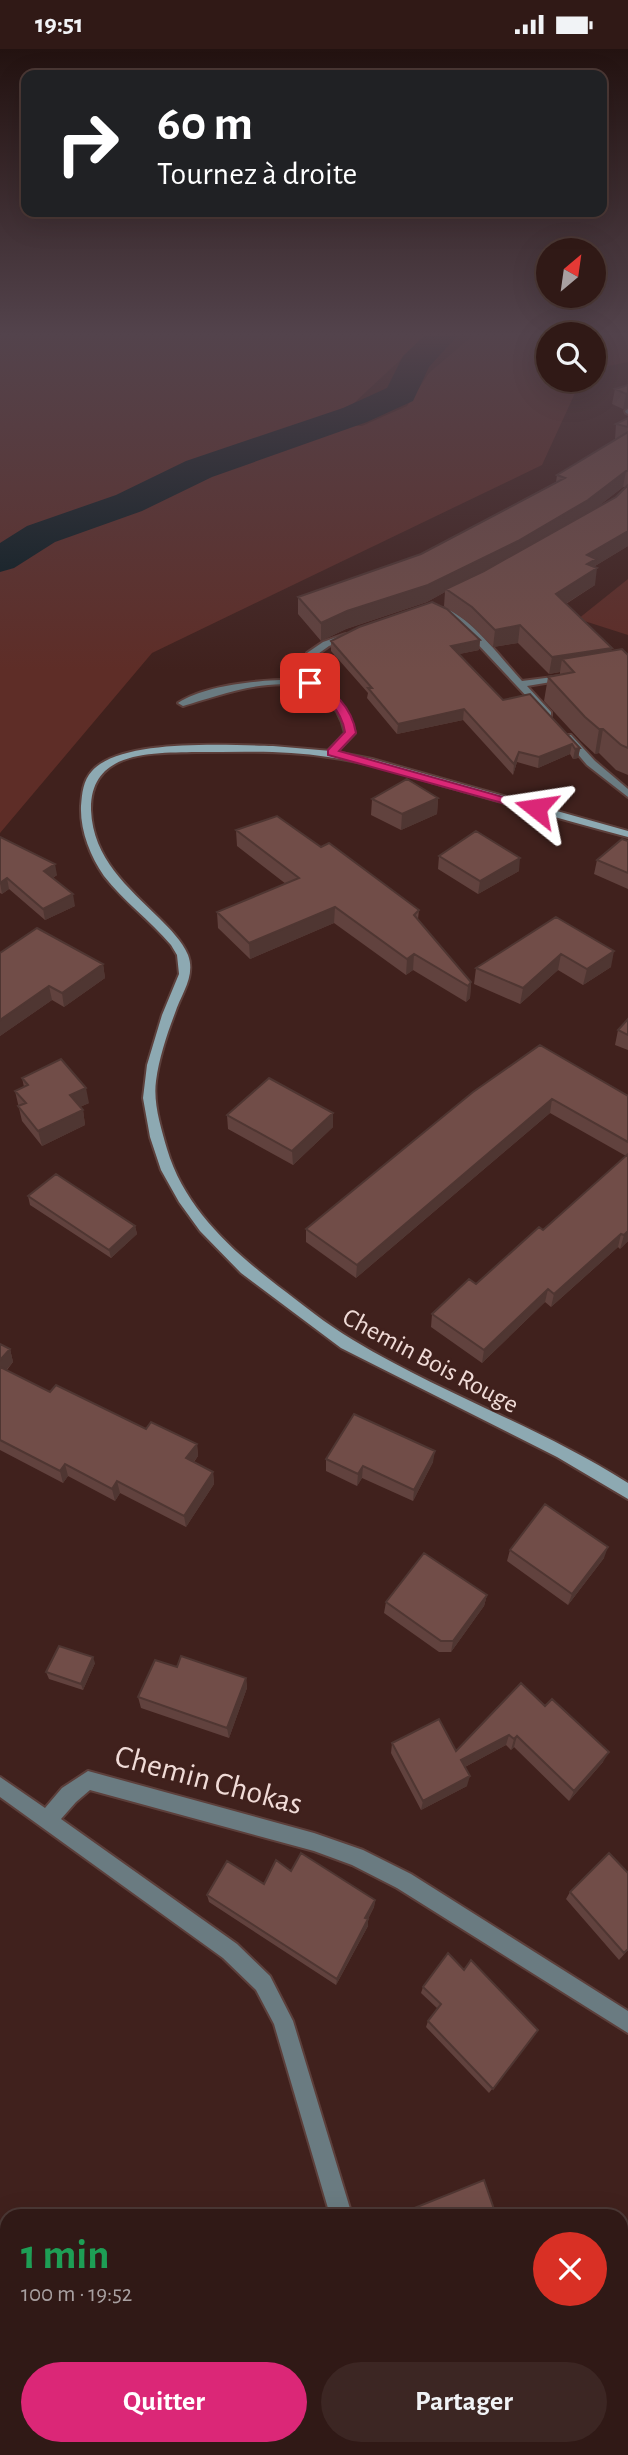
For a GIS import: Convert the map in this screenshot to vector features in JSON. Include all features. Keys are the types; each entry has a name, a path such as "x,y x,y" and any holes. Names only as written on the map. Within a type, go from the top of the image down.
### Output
{"street":[{"path":"437,603 461,621 522,684 591,763 628,794"},
{"path":"310,683 310,655 326,644 360,631"},
{"path":"522,684 572,675"},
{"path":"183,702 234,685 282,681 310,683 334,698 348,720 350,733 332,753"},
{"name":"Chemin Bois Rouge","path":"628,834 332,753 286,748 153,751 124,755 109,762 92,777 87,786 85,806 88,833 106,871 122,892 171,937 182,952 185,967 178,992 169,1009 149,1090 158,1145 170,1179 187,1204 242,1266 329,1333 548,1445 628,1492"},
{"name":"Chemin Chokas","path":"47,1821 69,1795 88,1780 314,1842 356,1857 404,1881 628,2023"},
{"path":"0,1786 230,1951 263,1983 283,2021 339,2209"}],"shaded area":[{"path":"0,445 551,445 542,465 152,653 0,833"},
{"path":"628,579 628,635 578,619"}],"building":[{"path":"606,445 628,445 628,471 588,500 518,541 428,585 347,611 321,623 298,597 421,554 565,478 557,475"},
{"path":"628,485 628,531 587,555 596,559 587,564 597,568 556,594 612,648 552,657 520,625 495,630 472,607 446,589 484,571 616,497"},
{"path":"432,602 447,609 480,640 451,646 503,700 530,694 580,748 575,749 572,744 539,757 519,752 514,764 464,709 398,724 368,688 372,688 331,641 359,627"},
{"path":"622,649 628,655 628,748 585,717 548,677 574,672 562,659"},
{"path":"407,779 438,798 402,814 372,799"},
{"path":"277,816 321,847 329,843 419,910 414,915 471,982 468,986 414,954 407,959 335,907 249,943 217,912 299,878 236,830"},
{"path":"476,831 520,858 480,881 439,856"},
{"path":"0,837 55,864 44,871 73,894 43,909 7,878 0,883"},
{"path":"622,839 628,841 628,873 597,860"},
{"path":"556,917 614,951 587,969 561,954 523,988 476,968"},
{"path":"37,928 103,964 62,993 49,986 0,1020 0,953"},
{"path":"628,1019 628,1035 618,1030"},
{"path":"540,1045 628,1096 628,1142 552,1099 357,1265 306,1229 473,1092"},
{"path":"61,1059 86,1088 70,1095 83,1110 38,1131 18,1106 26,1103 15,1091 28,1085 22,1078"},
{"path":"269,1078 333,1113 292,1151 227,1115"},
{"path":"628,1154 628,1231 624,1235 621,1234 554,1294 548,1289 484,1350 432,1314 469,1279 476,1284 539,1227 543,1230"},
{"path":"56,1174 135,1226 109,1250 28,1196"},
{"path":"0,1344 10,1349 0,1360"},
{"path":"0,1367 50,1392 56,1385 146,1429 151,1422 197,1444 186,1458 213,1472 184,1516 117,1481 112,1489 65,1464 60,1471 0,1440"},
{"path":"354,1414 435,1451 414,1490 363,1466 358,1474 326,1459"},
{"path":"545,1504 608,1547 572,1594 510,1550"},
{"path":"424,1553 487,1595 453,1641 441,1641 386,1602"},
{"path":"59,1646 93,1657 81,1684 46,1672"},
{"path":"181,1656 246,1678 227,1728 138,1697 155,1660 177,1667"},
{"path":"521,1683 545,1706 552,1699 609,1752 574,1791 517,1736 514,1739 509,1735 461,1760 470,1776 423,1801 392,1743 439,1719 456,1751"},
{"path":"301,1853 375,1900 337,1979 207,1895 227,1861 264,1884 276,1860 291,1871"},
{"path":"609,1853 628,1873 628,1949 624,1953 570,1892"},
{"path":"448,1953 464,1970 471,1960 538,2030 493,2089 428,2021 441,2004 423,1987"},
{"path":"484,2180 494,2209 412,2209"}],"waterway":[{"path":"0,560 41,534 129,503 199,469 268,445"}],"route":[{"path":"310,683 334,698 348,720 350,733 332,753 536,808"}]}
